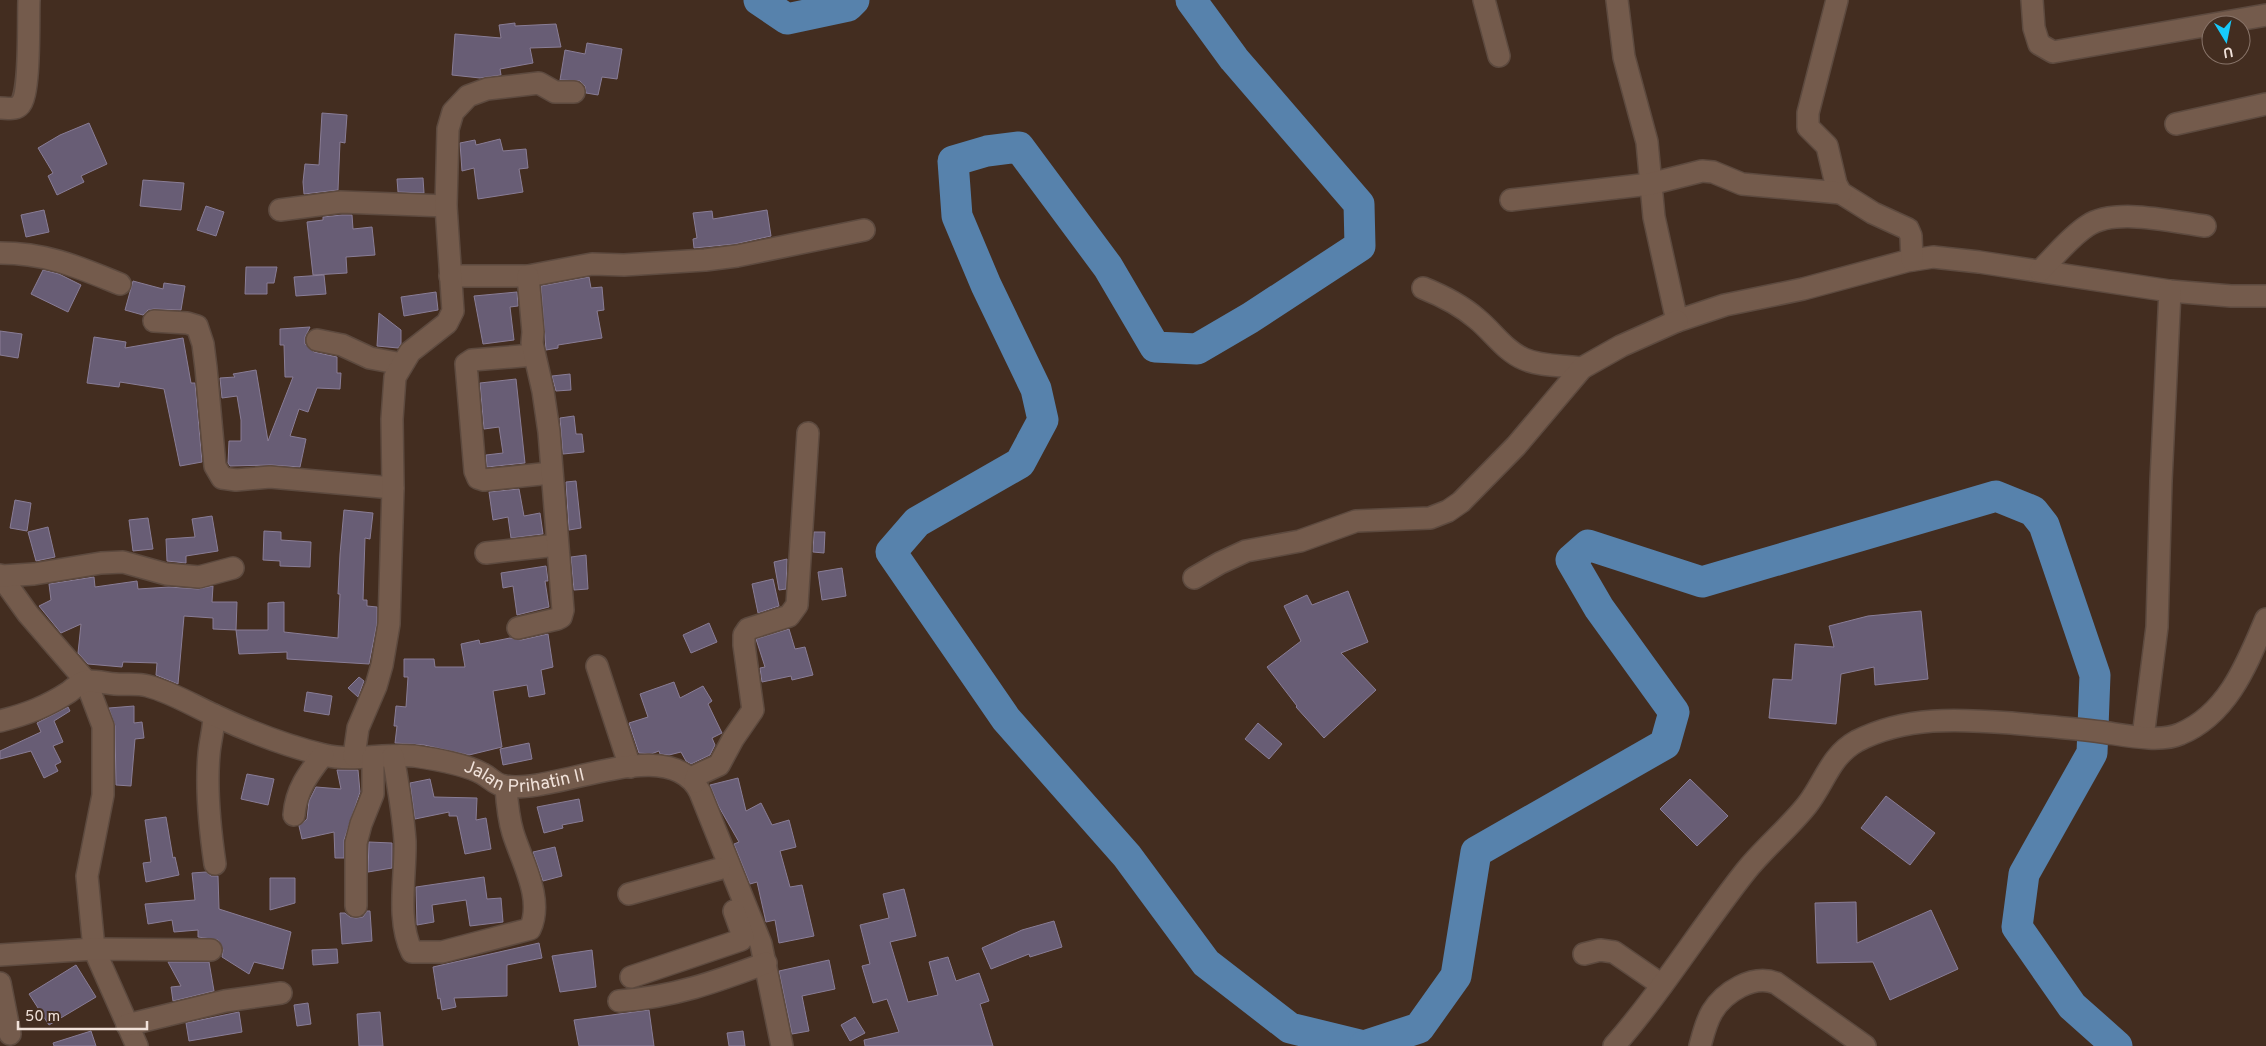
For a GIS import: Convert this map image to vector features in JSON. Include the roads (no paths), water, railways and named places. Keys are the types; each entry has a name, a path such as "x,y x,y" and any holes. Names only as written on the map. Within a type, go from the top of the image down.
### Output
{"street":[{"path":"0,108 16,108 20,106 23,100 28,74 29,0"},
{"path":"1484,0 1499,56"},
{"path":"1617,0 1624,57 1647,142 1654,217 1677,321"},
{"path":"1837,0 1807,124 1810,131 1824,141 1827,146 1840,193"},
{"path":"2032,0 2034,28 2039,44 2054,52 2266,15"},
{"path":"506,787 507,808 513,833 535,904 535,918 530,929 442,952 412,952 407,942 403,900 405,843 374,757 358,728 376,686 389,624 393,488 393,391 395,377 410,352 447,323 453,311 446,206 448,129 453,112 461,101 479,91 532,83 545,85 555,92 574,92"},
{"path":"2176,124 2266,104"},
{"path":"1511,200 1650,184 1702,171 1713,172 1742,184 1840,193 1873,213 1908,229 1911,236 1912,260"},
{"path":"280,210 341,202 446,206"},
{"path":"2040,271 2080,231 2096,222 2126,217 2204,226"},
{"path":"450,276 528,276 592,264 674,262 737,256 864,230"},
{"path":"0,253 32,254 57,260 120,284"},
{"path":"1194,578 1246,551 1300,541 1356,521 1430,518 1448,511 1461,502 1516,446 1582,368 1621,346 1677,321 1725,305 1803,289 1912,260 1945,257 2170,291 2231,296 2266,296"},
{"path":"518,628 556,620 563,614 546,408 534,355 528,276"},
{"path":"1423,288 1458,305 1477,319 1514,354 1525,360 1582,368"},
{"path":"2143,737 2157,627 2161,481 2170,291"},
{"path":"154,321 187,323 197,326 206,368 215,466 222,478 236,480 270,477 393,488"},
{"path":"317,340 342,345 370,358 402,364"},
{"path":"534,355 472,360 466,364 474,464 476,476 480,480 551,473"},
{"path":"630,977 741,940 742,933 724,867 695,782 696,775 716,768 721,762 733,739 753,710 744,635 748,629 788,616 797,605 808,433"},
{"path":"486,553 557,545"},
{"path":"1,575 34,574 123,562 166,574 199,577 233,568"},
{"path":"1,575 28,614 86,681 103,726 103,795 87,876 94,949 136,1046"},
{"path":"1614,1046 1662,985 1744,872 1808,804 1835,759 1848,747 1860,740 1886,731 1934,720 2066,728 2143,737 2168,738 2178,735 2204,718 2229,693 2239,679 2266,619"},
{"path":"597,666 630,767"},
{"path":"0,721 43,708 86,681"},
{"name":"Jalan Prihatin II","path":"86,681 150,686 259,734 323,755 414,756 458,764 483,774 493,783 506,787 525,786 599,770 652,766 680,770 695,782"},
{"path":"214,715 214,732 209,754 211,837 214,864"},
{"path":"294,815 295,802 304,780 323,755"},
{"path":"356,906 356,843 361,824 373,794 374,757"},
{"path":"629,894 724,867"},
{"path":"724,867 761,944 782,1046"},
{"path":"0,955 94,949 211,950"},
{"path":"1584,954 1600,950 1614,952 1662,985"},
{"path":"619,1001 654,998 684,992 766,963"},
{"path":"1700,1046 1709,1018 1718,1004 1742,986 1761,980 1776,983 1864,1046"},
{"path":"0,982 10,1034"},
{"path":"127,1025 225,1001 281,993"}],"waterway":[{"path":"759,0 787,19 848,6 854,0"},
{"path":"1191,0 1234,59 1359,204 1360,246 1250,318 1197,349 1155,347 1108,267 1019,147 987,151 953,161 957,216 986,285 1036,389 1043,420 1020,463 917,522 891,552 1006,719 1127,856 1206,963 1290,1028 1364,1046"},
{"path":"1364,1046 1419,1028 1456,976 1476,852 1665,744 1674,712 1599,608 1571,560 1588,545 1702,582 1996,496 2033,511 2044,525 2095,675 2092,753 2024,874 2017,927 2072,1006 2117,1046"}]}
